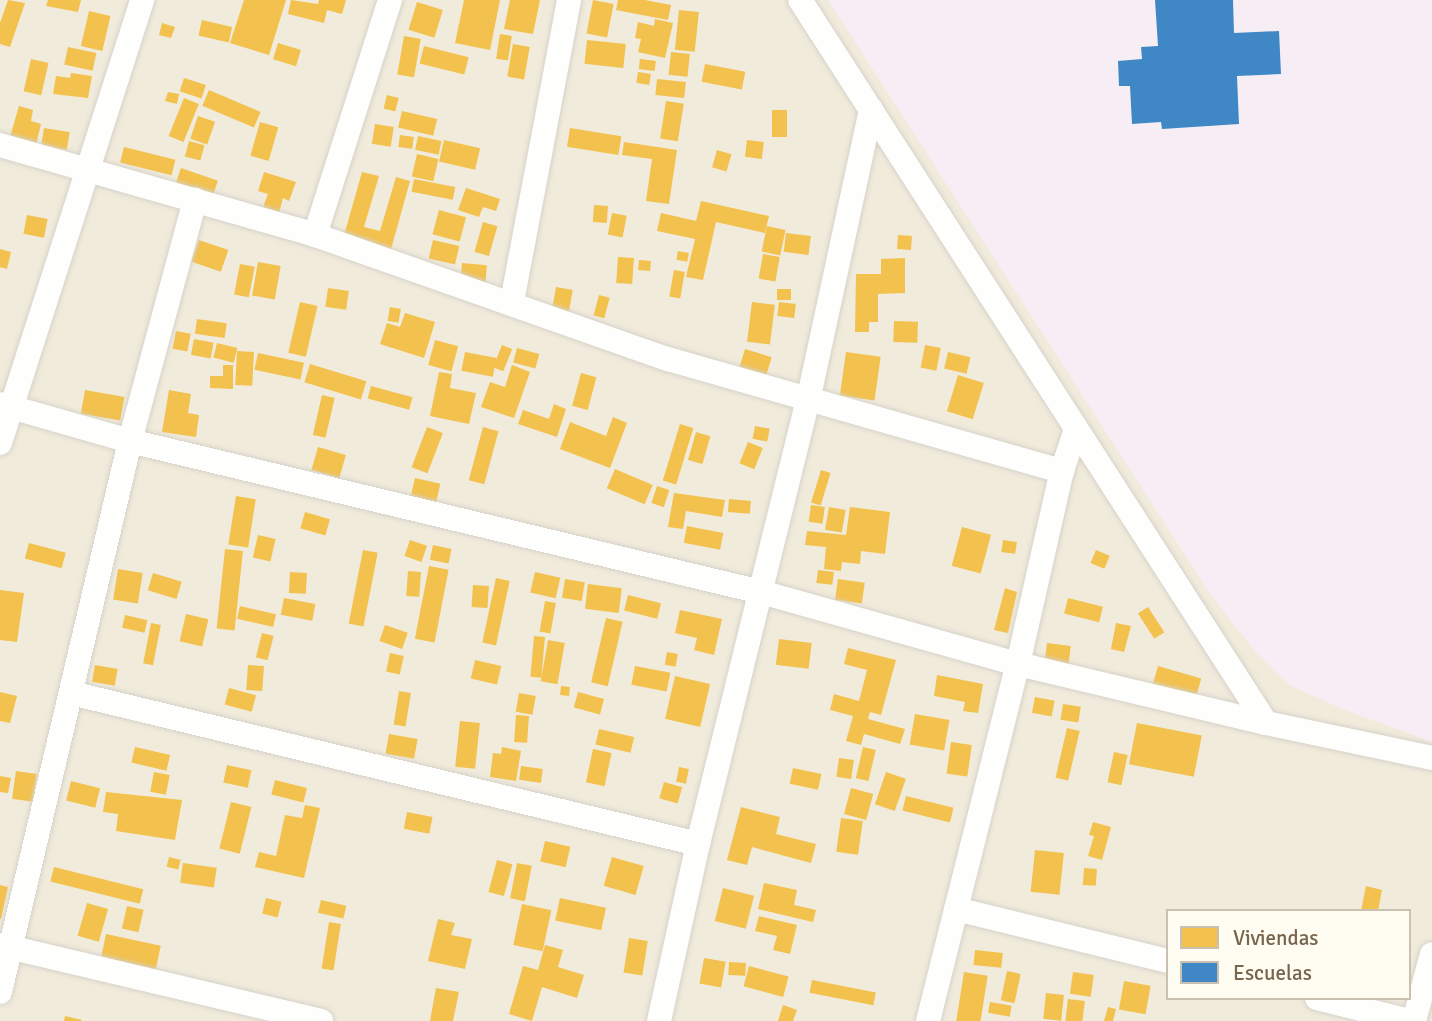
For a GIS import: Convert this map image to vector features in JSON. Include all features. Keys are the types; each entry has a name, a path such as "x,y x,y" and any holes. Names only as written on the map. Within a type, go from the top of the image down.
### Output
{"street":[{"path":"0,443 6,405 89,171 142,0"},
{"path":"314,235 390,0"},
{"path":"512,302 569,0"},
{"path":"800,0 1266,723"},
{"path":"659,1021 698,844 808,401 871,110"},
{"path":"0,145 314,235 512,302 668,359 808,401 1062,471"},
{"path":"0,992 5,947 71,693 130,441 195,200"},
{"path":"6,405 130,441 761,592 1018,664 1266,723 1432,758"},
{"path":"928,1021 1018,664 1062,471 1076,429"},
{"path":"71,693 698,844"},
{"path":"956,909 1166,961"},
{"path":"5,947 321,1021"},
{"path":"1325,1000 1411,1021 1432,954"}],"shaded area":[{"path":"0,0 1432,0 1432,1021 0,1021"},
{"path":"828,0 1432,0 1432,742 1345,710 1289,685 1254,650 1210,594"}],"building: Viviendas":[{"path":"8,0 25,3 10,47 0,44 0,23"},
{"path":"48,0 81,0 78,12 46,6"},
{"path":"244,0 286,0 269,55 230,43"},
{"path":"291,0 318,4 319,0 346,0 342,14 327,10 324,23 288,14"},
{"path":"464,0 500,0 490,50 455,43"},
{"path":"510,0 540,0 533,34 504,29"},
{"path":"593,0 614,4 607,37 587,33"},
{"path":"618,0 645,0 671,5 668,20 616,10"},
{"path":"417,2 443,10 434,38 409,30"},
{"path":"679,10 699,12 695,52 675,50"},
{"path":"89,11 110,16 102,51 81,46"},
{"path":"655,19 673,23 665,58 638,52 641,39 635,38 638,22 654,26"},
{"path":"202,20 232,27 229,43 198,36"},
{"path":"162,23 175,27 171,38 159,35"},
{"path":"500,34 512,36 508,61 496,59"},
{"path":"404,36 421,39 414,77 397,74"},
{"path":"587,40 626,44 623,68 584,64"},
{"path":"278,43 301,50 296,66 273,59"},
{"path":"513,44 530,47 524,79 507,76"},
{"path":"424,46 469,57 464,75 420,63"},
{"path":"68,47 96,53 93,71 64,65"},
{"path":"671,52 690,54 687,77 669,75"},
{"path":"31,59 49,63 41,95 24,91"},
{"path":"640,59 656,61 655,71 639,69"},
{"path":"705,64 745,72 742,89 702,82"},
{"path":"638,72 651,74 649,85 636,83"},
{"path":"71,73 92,76 88,98 53,94 56,76 70,78"},
{"path":"184,78 206,85 202,98 180,91"},
{"path":"657,79 686,82 684,98 655,95"},
{"path":"209,90 261,112 254,128 202,106"},
{"path":"168,92 179,94 177,104 165,101"},
{"path":"387,95 399,98 395,111 384,109"},
{"path":"184,98 199,104 183,142 169,136"},
{"path":"666,101 684,104 678,141 660,139"},
{"path":"19,106 33,110 31,121 41,124 36,145 10,137"},
{"path":"772,110 787,110 787,137 772,137"},
{"path":"402,111 437,119 433,136 398,128"},
{"path":"198,116 215,122 207,145 190,139"},
{"path":"260,122 278,127 269,161 250,156"},
{"path":"375,124 394,127 391,147 372,144"},
{"path":"44,128 70,132 67,150 41,146"},
{"path":"570,128 621,136 618,155 567,147"},
{"path":"400,135 414,137 412,149 398,147"},
{"path":"418,136 441,141 439,155 415,150"},
{"path":"444,140 480,148 475,170 439,161"},
{"path":"747,140 764,142 762,159 745,157"},
{"path":"189,141 204,145 200,161 185,156"},
{"path":"624,142 677,150 669,204 646,201 652,159 622,155"},
{"path":"124,147 175,160 172,175 120,163"},
{"path":"717,150 731,154 726,171 712,167"},
{"path":"417,154 438,159 433,181 412,176"},
{"path":"181,168 218,181 212,197 175,184"},
{"path":"264,172 296,182 289,201 283,198 279,213 263,207 268,194 258,191"},
{"path":"362,172 379,176 364,227 380,231 396,177 410,181 390,253 343,239"},
{"path":"414,179 455,187 453,200 412,192"},
{"path":"466,188 500,199 496,211 483,207 479,217 458,210"},
{"path":"701,201 769,216 765,233 716,222 703,280 686,277 695,239 657,231 661,213 696,221"},
{"path":"594,205 608,206 607,223 593,222"},
{"path":"439,210 466,217 460,241 433,234"},
{"path":"612,213 627,216 623,237 608,235"},
{"path":"27,215 48,219 44,238 23,234"},
{"path":"483,222 497,226 489,256 474,252"},
{"path":"767,226 786,230 780,255 762,251"},
{"path":"786,233 811,236 808,255 784,252"},
{"path":"898,235 912,236 911,250 897,249"},
{"path":"199,240 228,250 221,272 192,262"},
{"path":"433,240 459,246 455,265 429,259"},
{"path":"0,249 11,252 7,269 0,267"},
{"path":"678,251 689,253 687,262 676,260"},
{"path":"763,254 780,257 775,282 759,279"},
{"path":"618,257 634,258 632,284 616,283"},
{"path":"905,258 905,293 878,294 878,322 869,322 869,332 855,332 856,274 881,274 881,259"},
{"path":"639,260 651,261 650,271 638,270"},
{"path":"258,262 281,266 275,299 252,295"},
{"path":"462,263 487,265 485,284 460,282"},
{"path":"240,264 255,267 249,297 234,294"},
{"path":"674,270 685,272 680,298 669,297"},
{"path":"556,287 573,290 569,313 552,310"},
{"path":"328,288 349,291 346,310 325,307"},
{"path":"777,289 791,289 791,300 777,300"},
{"path":"599,295 610,298 604,318 594,315"},
{"path":"300,302 318,306 306,357 288,353"},
{"path":"752,302 775,305 770,345 747,342"},
{"path":"779,302 796,304 794,318 777,316"},
{"path":"390,307 401,309 398,323 388,321"},
{"path":"405,313 435,322 424,358 380,344 387,323 400,327"},
{"path":"197,319 227,323 225,338 195,334"},
{"path":"894,321 918,322 917,343 893,342"},
{"path":"176,331 191,334 187,352 173,349"},
{"path":"194,339 214,343 211,359 191,355"},
{"path":"435,340 458,346 451,371 428,365"},
{"path":"217,343 237,348 234,363 213,358"},
{"path":"502,345 512,349 503,371 493,367"},
{"path":"925,345 941,348 936,371 921,368"},
{"path":"517,348 539,354 535,368 513,362"},
{"path":"745,349 772,357 766,376 739,368"},
{"path":"237,351 254,352 252,386 235,385"},
{"path":"465,352 496,358 493,377 461,371"},
{"path":"846,352 881,357 875,400 840,396"},
{"path":"948,352 970,357 967,374 944,369"},
{"path":"258,353 304,363 300,379 254,370"},
{"path":"310,364 366,381 361,399 304,382"},
{"path":"223,365 233,365 233,389 210,388 210,376 223,376"},
{"path":"512,365 530,372 514,418 481,407 490,382 505,387"},
{"path":"439,372 452,374 450,388 476,393 469,424 430,416"},
{"path":"581,373 596,377 588,410 572,406"},
{"path":"958,375 984,383 973,419 947,411"},
{"path":"371,386 413,397 409,410 368,399"},
{"path":"85,390 124,397 120,421 81,414"},
{"path":"169,390 191,394 188,413 199,415 196,437 162,432"},
{"path":"322,395 335,398 325,438 313,435"},
{"path":"554,404 566,409 557,437 518,424 523,410 549,419"},
{"path":"613,417 627,423 610,468 560,449 570,422 606,436"},
{"path":"680,424 693,428 676,485 663,480"},
{"path":"755,426 770,429 767,442 753,439"},
{"path":"427,427 443,433 427,473 412,467"},
{"path":"483,427 498,431 484,484 469,480"},
{"path":"696,432 710,436 702,464 688,460"},
{"path":"748,442 763,448 754,469 739,463"},
{"path":"318,447 346,455 339,478 311,470"},
{"path":"615,469 653,485 645,504 607,488"},
{"path":"821,470 831,473 821,505 811,503"},
{"path":"415,478 440,484 435,508 409,502"},
{"path":"657,486 669,490 664,507 651,503"},
{"path":"674,493 725,500 722,517 686,511 683,529 668,527"},
{"path":"236,496 256,499 248,548 228,544"},
{"path":"729,499 751,501 750,514 728,512"},
{"path":"811,505 825,507 822,524 809,522"},
{"path":"829,507 846,510 842,533 825,530"},
{"path":"850,507 890,512 885,554 861,551 860,564 842,562 841,571 824,569 826,547 805,545 807,531 846,535"},
{"path":"305,512 330,519 325,536 300,528"},
{"path":"687,526 723,533 720,550 684,543"},
{"path":"962,527 991,535 981,573 952,566"},
{"path":"258,535 276,539 270,561 253,557"},
{"path":"410,540 427,546 421,562 404,556"},
{"path":"1003,540 1017,542 1015,554 1001,552"},
{"path":"29,543 66,553 62,568 25,558"},
{"path":"433,545 452,549 448,564 430,560"},
{"path":"225,549 243,551 235,630 217,629"},
{"path":"363,550 378,553 363,626 349,624"},
{"path":"1096,550 1110,556 1104,569 1091,563"},
{"path":"429,566 449,570 435,642 415,639"},
{"path":"118,569 143,573 138,604 113,600"},
{"path":"818,570 834,572 832,585 816,583"},
{"path":"408,571 421,572 419,597 406,596"},
{"path":"290,572 307,573 306,594 289,593"},
{"path":"535,572 560,578 556,598 530,592"},
{"path":"153,573 182,582 176,599 148,590"},
{"path":"496,578 510,581 496,645 482,643"},
{"path":"565,579 585,582 582,601 562,598"},
{"path":"838,579 865,583 862,604 835,600"},
{"path":"588,584 622,588 619,613 585,609"},
{"path":"473,585 489,586 487,608 471,607"},
{"path":"1005,588 1017,592 1008,633 994,630"},
{"path":"0,590 24,593 17,642 0,640"},
{"path":"628,595 661,603 657,619 624,611"},
{"path":"284,598 315,604 312,621 281,615"},
{"path":"1068,598 1103,607 1099,622 1064,614"},
{"path":"545,601 556,603 550,633 540,632"},
{"path":"240,606 276,614 273,627 237,619"},
{"path":"1148,607 1164,632 1154,639 1138,614"},
{"path":"680,610 722,619 714,655 694,650 697,638 675,633"},
{"path":"186,614 208,619 202,646 180,641"},
{"path":"125,615 147,620 144,633 122,628"},
{"path":"606,618 623,622 608,686 591,682"},
{"path":"151,623 161,625 153,665 143,663"},
{"path":"1116,623 1131,626 1124,652 1111,649"},
{"path":"385,625 408,633 402,649 379,641"},
{"path":"262,633 274,636 268,660 256,657"},
{"path":"534,636 545,637 541,678 530,677"},
{"path":"779,639 812,643 809,669 776,665"},
{"path":"548,640 565,643 557,684 541,681"},
{"path":"1047,643 1071,646 1069,665 1045,662"},
{"path":"848,648 896,660 881,715 870,712 868,719 905,729 900,744 864,734 861,745 846,741 853,716 830,710 834,694 859,701 867,670 844,664"},
{"path":"667,652 678,654 676,667 665,665"},
{"path":"390,653 404,656 400,674 386,672"},
{"path":"475,660 501,666 497,685 471,679"},
{"path":"95,665 118,669 115,686 92,682"},
{"path":"248,665 264,666 262,691 246,690"},
{"path":"635,666 670,673 667,692 631,685"},
{"path":"1158,666 1201,678 1195,701 1151,689"},
{"path":"937,675 983,684 978,713 963,711 965,702 934,696"},
{"path":"675,676 710,684 700,727 665,719"},
{"path":"561,686 570,687 569,696 560,695"},
{"path":"229,688 256,695 252,712 225,704"},
{"path":"399,691 411,693 406,726 394,725"},
{"path":"0,692 17,696 10,723 0,721"},
{"path":"578,692 604,699 600,714 574,707"},
{"path":"519,693 536,696 532,715 516,712"},
{"path":"1035,697 1055,701 1052,717 1032,713"},
{"path":"1063,704 1081,707 1078,723 1060,720"},
{"path":"915,714 949,720 944,751 910,745"},
{"path":"516,715 529,716 527,743 514,742"},
{"path":"460,721 480,723 475,769 455,767"},
{"path":"1137,723 1202,736 1194,777 1129,764"},
{"path":"1067,728 1080,731 1068,781 1056,778"},
{"path":"599,729 634,737 630,753 595,745"},
{"path":"389,734 418,739 414,759 386,754"},
{"path":"951,742 972,745 967,777 947,774"},
{"path":"135,747 170,755 166,771 131,763"},
{"path":"502,747 521,751 516,781 490,777 493,753 501,754"},
{"path":"863,747 876,750 868,781 856,778"},
{"path":"593,749 612,753 605,786 586,782"},
{"path":"1114,752 1128,755 1121,785 1108,782"},
{"path":"839,758 854,760 851,779 836,777"},
{"path":"227,765 251,770 248,788 223,783"},
{"path":"521,766 543,769 541,783 519,780"},
{"path":"679,767 689,769 686,784 676,782"},
{"path":"793,768 821,774 818,790 790,784"},
{"path":"16,771 37,774 33,802 12,799"},
{"path":"154,772 170,775 166,795 150,792"},
{"path":"886,772 906,779 895,811 875,804"},
{"path":"0,776 11,778 8,793 0,792"},
{"path":"275,780 307,788 303,803 271,795"},
{"path":"71,781 100,788 95,808 66,800"},
{"path":"664,782 682,787 678,804 659,798"},
{"path":"851,788 873,794 866,820 844,814"},
{"path":"106,792 182,800 175,840 116,831 118,814 103,812"},
{"path":"906,796 954,808 950,822 902,811"},
{"path":"231,802 251,807 240,854 219,849"},
{"path":"305,805 320,808 304,878 255,867 259,852 276,856 285,815 302,818"},
{"path":"741,807 780,817 776,834 816,844 811,863 752,847 747,865 727,860"},
{"path":"407,812 433,817 429,834 404,829"},
{"path":"841,818 863,821 858,855 836,852"},
{"path":"1093,822 1111,827 1102,860 1088,856 1094,836 1089,835"},
{"path":"545,841 570,847 566,867 540,861"},
{"path":"1035,850 1064,853 1059,895 1031,892"},
{"path":"169,857 181,860 178,870 167,867"},
{"path":"612,857 644,866 635,895 604,886"},
{"path":"497,860 512,864 504,896 488,892"},
{"path":"183,863 217,868 214,888 180,883"},
{"path":"517,863 532,866 525,901 510,898"},
{"path":"54,867 143,889 140,904 50,882"},
{"path":"1084,868 1097,869 1096,886 1083,885"},
{"path":"764,883 797,890 794,905 816,910 813,922 758,909"},
{"path":"0,885 8,887 1,919 0,919"},
{"path":"1366,886 1382,890 1378,909 1361,909"},
{"path":"723,888 754,896 746,929 715,921"},
{"path":"266,898 282,902 278,917 262,914"},
{"path":"560,898 606,908 601,930 555,920"},
{"path":"321,900 346,906 343,919 318,913"},
{"path":"87,903 108,909 99,942 78,936"},
{"path":"522,904 551,910 543,951 513,945"},
{"path":"127,906 144,910 138,932 122,928"},
{"path":"759,916 797,925 790,954 773,950 777,936 755,931"},
{"path":"438,919 455,923 451,935 472,939 465,969 428,961"},
{"path":"329,922 341,924 333,970 322,968"},
{"path":"106,934 161,946 155,972 100,960"},
{"path":"629,938 648,941 642,976 624,973"},
{"path":"545,945 563,950 558,967 584,975 577,998 542,987 532,1021 509,1014 523,966 538,970"},
{"path":"975,950 1003,953 1001,968 973,965"},
{"path":"704,958 726,962 721,987 699,984"},
{"path":"729,962 746,963 745,976 728,975"},
{"path":"749,966 789,977 783,997 744,986"},
{"path":"1007,971 1021,974 1014,1003 1001,1000"},
{"path":"964,972 988,976 981,1021 956,1021"},
{"path":"1073,972 1094,975 1091,997 1070,994"},
{"path":"812,980 876,992 873,1005 810,993"},
{"path":"1124,981 1151,986 1146,1014 1119,1010"},
{"path":"436,988 459,992 453,1021 430,1021"},
{"path":"1046,993 1064,995 1061,1021 1043,1019"},
{"path":"1068,999 1085,1001 1082,1021 1065,1021"},
{"path":"990,1002 1012,1006 1010,1017 988,1013"},
{"path":"783,1005 797,1010 793,1021 778,1021"},
{"path":"1108,1007 1116,1009 1113,1021 1104,1021"},
{"path":"65,1016 82,1020 64,1021"}],"building: Escuelas":[{"path":"1155,0 1233,0 1234,33 1279,31 1281,74 1237,76 1239,124 1162,129 1161,122 1132,124 1130,86 1119,86 1118,61 1142,59 1141,47 1158,46"}]}
